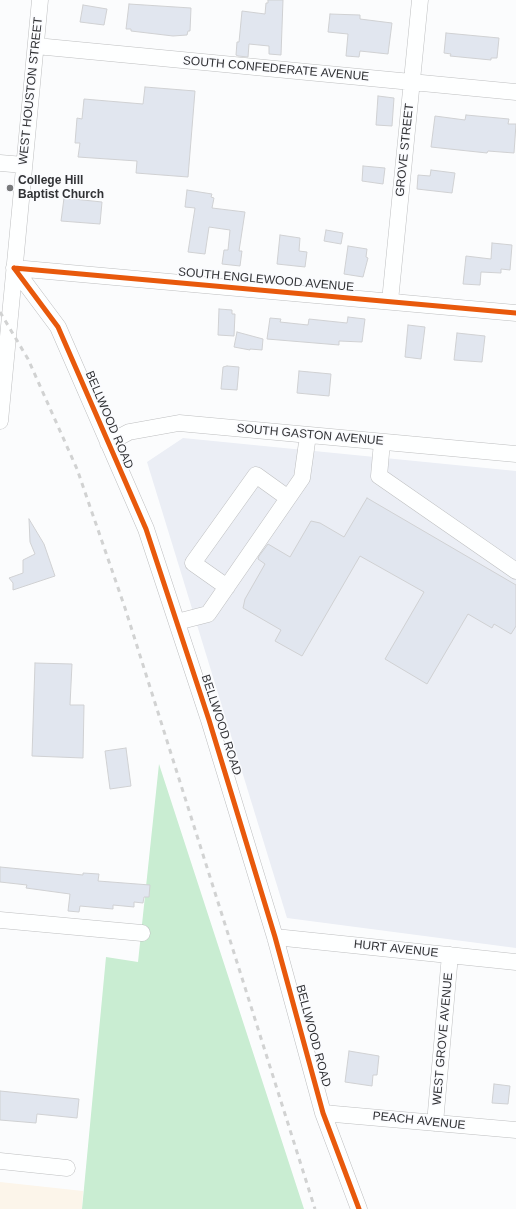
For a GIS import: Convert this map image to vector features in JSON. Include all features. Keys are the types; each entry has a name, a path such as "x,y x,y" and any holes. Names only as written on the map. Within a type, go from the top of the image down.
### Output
{"street":[{"name":"WEST HOUSTON STREET","path":"0,421 40,0"},
{"name":"GROVE STREET","path":"390,301 420,0"},
{"name":"SOUTH CONFEDERATE AVENUE","path":"36,46 516,92"},
{"path":"0,163 24,165"},
{"name":"SOUTH ENGLEWOOD AVENUE","path":"14,268 516,313"},
{"name":"BELLWOOD ROAD","path":"14,268 58,327 146,529 209,720 275,937 323,1113 359,1209"},
{"name":"SOUTH GASTON AVENUE","path":"108,442 129,432 180,423 516,454"},
{"path":"177,622 208,614 227,587 302,478 308,435"},
{"path":"382,442 379,476 516,571"},
{"path":"227,587 193,563 256,475 288,498"},
{"path":"0,920 142,933"},
{"name":"HURT AVENUE","path":"275,937 516,962"},
{"name":"WEST GROVE AVENUE","path":"435,1123 450,955"},
{"name":"PEACH AVENUE","path":"323,1113 516,1130"},
{"path":"0,1161 67,1168"}],"shaded area":[{"path":"183,438 516,471 516,948 287,918 147,462"},
{"path":"0,1182 83,1191 82,1209 0,1209"}],"green space":[{"path":"159,764 304,1209 82,1209 106,957 138,962"}],"building":[{"path":"268,0 283,0 281,55 269,54 269,46 249,44 248,57 236,55 237,42 239,42 242,11 265,14 266,3 268,3"},
{"path":"129,4 191,8 190,31 188,31 187,35 173,36 131,31 131,29 126,29"},
{"path":"83,5 107,9 104,25 80,22"},
{"path":"330,14 360,15 360,19 392,23 388,54 360,51 359,57 346,56 348,34 328,32"},
{"path":"446,33 499,38 497,58 491,58 491,60 450,56 451,54 444,53"},
{"path":"145,87 195,91 188,177 136,173 137,161 78,157 80,143 75,143 77,118 82,119 84,99 143,104"},
{"path":"378,96 394,98 392,126 376,125"},
{"path":"466,115 509,119 508,124 516,124 514,153 488,151 487,153 431,147 435,116 465,120"},
{"path":"363,166 385,168 383,184 362,181"},
{"path":"431,170 455,173 452,193 417,189 418,175 430,176"},
{"path":"187,190 212,194 211,197 214,198 212,208 245,212 239,251 242,251 240,266 222,264 224,250 228,250 230,230 209,227 205,254 188,252 195,208 185,207"},
{"path":"64,198 102,202 100,224 61,221"},
{"path":"326,230 343,233 341,244 324,241"},
{"path":"280,235 300,238 299,251 307,252 305,267 277,264"},
{"path":"492,243 512,245 510,270 501,269 501,273 481,272 480,285 463,284 466,256 491,259"},
{"path":"348,246 367,249 366,257 368,258 363,277 344,274"},
{"path":"219,309 232,310 232,314 235,314 234,336 218,335"},
{"path":"348,317 365,319 362,342 339,341 339,345 267,339 270,318 281,319 280,322 308,325 309,319 347,323"},
{"path":"408,325 425,327 421,359 405,357"},
{"path":"237,332 263,339 262,350 250,350 234,347"},
{"path":"457,333 485,336 482,362 454,360"},
{"path":"223,367 239,367 237,390 221,389"},
{"path":"299,371 331,374 329,396 297,393"},
{"path":"367,498 516,585 516,626 511,634 494,624 492,628 468,614 427,684 385,659 424,592 360,556 302,656 275,641 281,630 243,608 245,599 265,564 258,559 259,556 268,544 290,557 311,521 320,523 344,537"},
{"path":"29,519 44,544 55,576 13,590 13,583 9,578 23,573 23,560 35,554 30,542"},
{"path":"35,663 72,664 70,705 84,705 83,758 32,756"},
{"path":"126,748 131,786 110,789 105,751"},
{"path":"0,867 83,875 83,873 99,874 98,881 150,885 149,897 144,897 143,903 134,902 134,907 113,905 113,909 80,906 79,912 68,911 70,894 26,888 27,885 0,882"},
{"path":"349,1051 379,1056 377,1075 373,1075 372,1086 345,1082"},
{"path":"494,1084 510,1086 508,1104 492,1103"},
{"path":"0,1091 79,1099 77,1118 37,1114 36,1123 0,1120"}],"railway":[{"path":"0,312 28,359 77,469 125,608 315,1209"}],"cycle path":[{"path":"14,268 58,327 146,529 209,720 275,937 323,1113 359,1209"},
{"path":"14,268 516,313"}],"place":[{"name":"College Hill Baptist Church","path":"10,188"}]}
